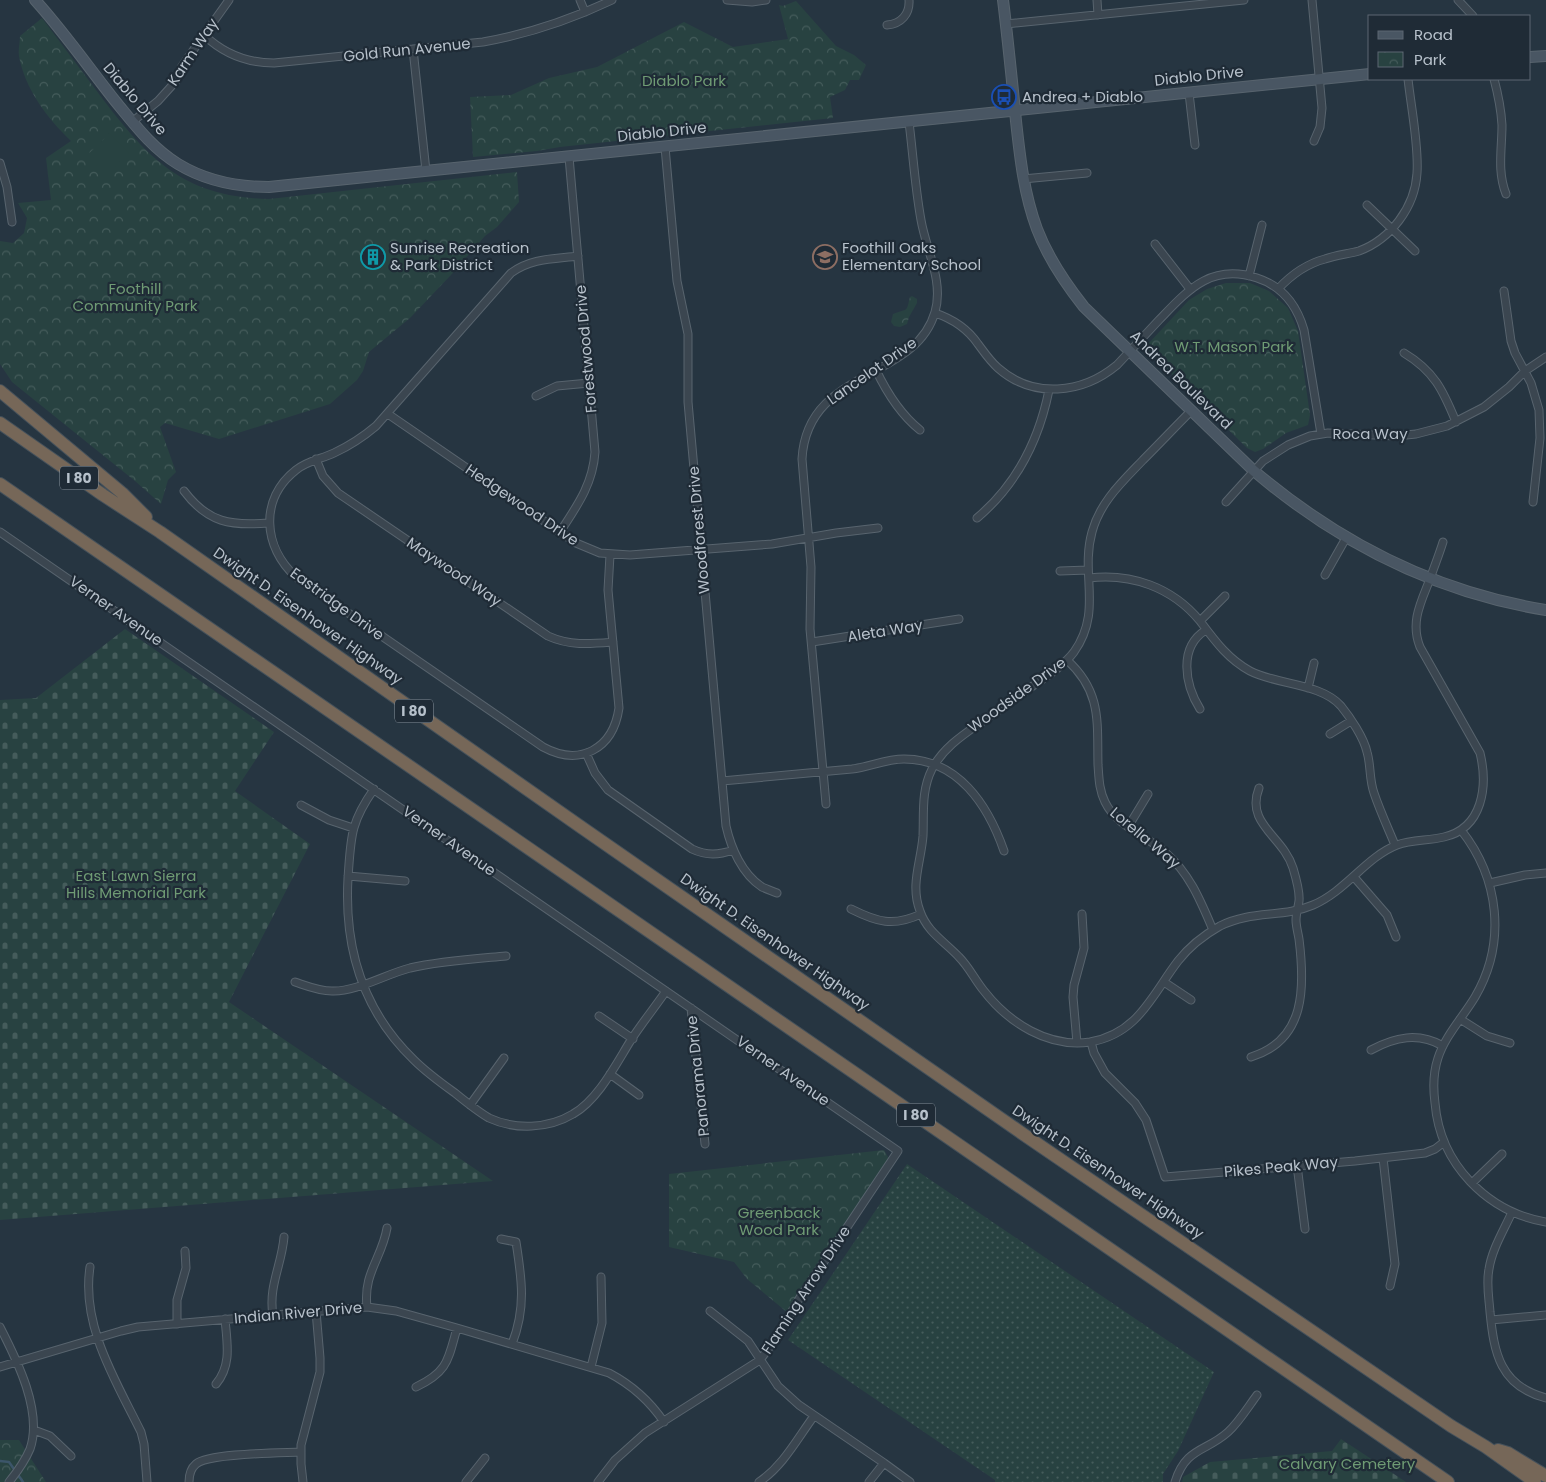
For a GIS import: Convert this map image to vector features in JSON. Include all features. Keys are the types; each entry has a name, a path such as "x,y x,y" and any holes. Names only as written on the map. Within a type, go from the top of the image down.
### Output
{"highway":[{"path":"0,391 122,493 160,532"},
{"name":"Dwight D. Eisenhower Highway","path":"0,423 160,532 564,816 1016,1129 1535,1482"},
{"name":"I 80","path":"0,484 1448,1482"},
{"path":"0,491 28,504"},
{"path":"1486,1447 1508,1452 1546,1476"}],"street":[{"name":"Diablo Drive","path":"35,0 132,122 154,146 178,164 206,177 234,185 269,187 1368,74"},
{"name":"Karm Way","path":"132,122 158,101 177,80 182,66 229,0"},
{"path":"580,0 585,12"},
{"name":"Gold Run Avenue","path":"204,34 218,47 236,56 265,63 482,42 511,37 552,25 612,0"},
{"path":"727,0 752,2 766,0"},
{"path":"887,25 896,23 905,17 909,7 909,0"},
{"name":"Andrea Boulevard","path":"1003,0 1023,179 1028,203 1048,254 1062,278 1084,307 1254,470 1311,516 1346,538 1430,579 1480,596 1546,610"},
{"path":"1097,0 1098,15"},
{"path":"1006,24 1193,3 1244,0"},
{"path":"1312,0 1322,108 1322,118 1314,141"},
{"path":"1458,0 1472,15"},
{"path":"413,49 426,171"},
{"path":"1531,57 1546,56"},
{"path":"1278,289 1288,278 1302,269 1326,258 1361,250 1383,237 1392,229 1406,210 1412,198 1418,162 1408,80"},
{"path":"1494,80 1501,113 1501,179 1506,194"},
{"path":"1189,92 1195,145"},
{"name":"Lancelot Drive","path":"826,804 809,606 811,567 802,459 806,433 814,416 827,402 906,351 928,329 935,313 938,286 921,219 909,122"},
{"name":"Woodforest Drive","path":"665,147 677,281 688,334 688,402 726,826 733,850 751,877 762,887 777,893"},
{"name":"Forestwood Drive","path":"560,532 586,490 595,463 569,157"},
{"path":"0,163 7,187 12,222"},
{"path":"1023,179 1087,173"},
{"path":"1367,205 1414,251"},
{"path":"1249,276 1262,225"},
{"path":"1155,244 1190,289"},
{"name":"Eastridge Drive","path":"578,256 535,261 511,273 388,414 363,437 335,453 296,470 283,483 274,498 268,523 275,549 284,564 296,577 543,748 565,756 586,754"},
{"path":"935,313 956,322 964,328 989,358 1007,375 1029,386 1049,390 1074,388 1097,380 1117,365 1190,289 1218,276 1236,274 1249,276 1267,282 1278,289 1294,307 1304,330 1321,434"},
{"path":"1504,291 1511,341 1536,396 1540,424 1533,502"},
{"path":"1404,353 1431,373 1444,394 1456,422"},
{"name":"Roca Way","path":"1226,502 1254,470 1272,454 1288,445 1321,434 1340,433 1378,437 1398,436 1435,429 1456,422 1484,407 1526,371 1546,357"},
{"path":"876,370 895,404 911,423 920,430"},
{"path":"536,396 557,386 589,383"},
{"path":"977,518 999,497 1025,460 1040,426 1049,390"},
{"name":"Woodside Drive","path":"921,914 916,896 916,877 923,834 924,794 926,782 934,764 956,739 1058,669 1081,641 1087,624 1090,606 1088,570 1091,536 1104,504 1118,486 1191,411"},
{"name":"Hedgewood Drive","path":"388,414 582,546 610,555 630,556 772,544 836,532 878,528"},
{"name":"Maywood Way","path":"316,460 323,476 338,494 548,636 566,643 578,645 613,642"},
{"path":"184,491 198,508 209,516 221,521 237,524 268,523"},
{"name":"Verner Avenue","path":"0,532 898,1150"},
{"path":"1325,575 1346,538"},
{"path":"851,910 875,920 893,922 905,921 921,914 930,930 961,959 982,989 1005,1013 1044,1037 1056,1041 1090,1042 1113,1035 1134,1022 1184,954 1213,930 1236,919 1312,906 1331,896 1382,853 1396,845 1412,841 1440,839 1461,830 1473,818 1482,798 1484,787 1482,759 1478,747 1418,642 1415,625 1416,614 1443,542"},
{"path":"610,555 608,590 619,708 613,731 606,741 586,754 595,773 608,790 692,849 702,853 713,854 733,850"},
{"path":"1060,571 1088,570"},
{"path":"1089,578 1125,578 1148,584 1180,602 1200,621 1221,649 1250,671 1273,680 1322,692 1332,698 1340,705 1351,721 1367,751 1374,792 1396,845"},
{"path":"1200,621 1225,596"},
{"name":"Aleta Way","path":"812,642 959,619"},
{"path":"1200,709 1192,697 1188,684 1187,656 1193,641 1206,630"},
{"name":"Lorella Way","path":"1067,660 1084,678 1095,702 1099,784 1104,801 1115,817 1165,852 1183,871 1197,894 1213,930"},
{"path":"1308,688 1314,662"},
{"path":"1330,734 1351,721"},
{"path":"722,781 858,768 904,759 934,764 942,766 954,775 976,796 993,822 1004,851"},
{"path":"374,788 360,808 353,828 348,876 348,930 356,967 369,1000 381,1021 401,1047 424,1070 470,1105 489,1118 517,1126 546,1124 574,1114 587,1102 610,1074 666,991"},
{"path":"1251,1057 1276,1043 1292,1025 1298,1013 1302,995 1296,920 1299,899 1292,866 1282,845 1262,825 1257,815 1256,799 1259,788"},
{"path":"1128,827 1148,794"},
{"path":"301,805 329,820 353,828"},
{"path":"1461,830 1481,860 1490,883 1495,912 1495,934 1492,957 1482,985 1443,1046 1435,1068 1434,1092 1438,1122 1444,1142 1458,1167 1472,1183 1493,1201 1512,1212 1546,1222"},
{"path":"1490,883 1546,873"},
{"path":"348,876 405,880"},
{"path":"1354,877 1387,915 1396,937"},
{"path":"1077,1043 1074,985 1084,948 1082,914"},
{"path":"295,982 334,992 407,969 434,963 506,956"},
{"path":"1164,982 1191,1000"},
{"name":"Panorama Drive","path":"691,1008 705,1144"},
{"path":"599,1016 632,1039"},
{"path":"1460,1020 1487,1036 1510,1043"},
{"path":"1371,1050 1394,1039 1405,1037 1429,1040 1443,1046"},
{"name":"Pikes Peak Way","path":"1090,1042 1105,1073 1135,1103 1149,1128 1165,1177 1383,1158 1430,1151 1444,1142"},
{"path":"470,1105 504,1058"},
{"path":"610,1074 639,1096"},
{"name":"Flaming Arrow Drive","path":"598,1482 615,1460 631,1444 760,1360 777,1338 799,1299 898,1150"},
{"path":"1472,1183 1502,1154"},
{"path":"1383,1158 1395,1264 1390,1286"},
{"path":"1297,1165 1305,1229"},
{"path":"1512,1212 1492,1257 1489,1269 1488,1287 1493,1343 1505,1371 1522,1388 1532,1394 1546,1398"},
{"path":"367,1307 366,1289 368,1277 381,1250 387,1228"},
{"path":"273,1315 272,1287 281,1260 284,1237"},
{"path":"501,1239 516,1242 522,1297 520,1323 512,1344"},
{"path":"177,1324 177,1300 186,1268 185,1251"},
{"path":"90,1267 88,1289 97,1338 141,1432 144,1444 147,1482"},
{"path":"591,1367 602,1323 601,1277"},
{"name":"Indian River Drive","path":"0,1367 138,1327 367,1307 396,1311 609,1373 631,1386 651,1404 664,1422"},
{"path":"302,1482 302,1439 320,1372 316,1311"},
{"path":"710,1311 748,1341 778,1386 799,1405 884,1462 910,1482"},
{"path":"1491,1320 1546,1315"},
{"path":"216,1384 224,1374 228,1362 225,1319"},
{"path":"0,1327 17,1362 32,1412 34,1430 30,1448 23,1463 9,1481"},
{"path":"416,1387 435,1376 444,1368 451,1352 457,1328"},
{"path":"1175,1482 1183,1464 1195,1453 1228,1432 1257,1395"},
{"path":"759,1482 774,1471 782,1462 814,1416"},
{"path":"34,1430 50,1436 71,1456"},
{"path":"189,1482 192,1468 202,1460 239,1455 301,1452"},
{"path":"466,1482 485,1458"},
{"path":"869,1482 884,1462"}],"green space":[{"name":"Diablo Park","path":"796,1 836,46 854,55 866,65 859,80 850,80 845,90 830,97 833,118 473,157 470,97 511,95 549,78 597,67 684,22 733,47 788,39 779,5 783,6"},
{"name":"Foothill Community Park","path":"42,18 134,138 170,170 190,182 213,191 239,197 269,199 517,172 519,202 410,318 369,352 363,371 357,380 330,404 219,439 165,423 160,427 176,472 168,480 161,504 12,382 0,364 0,241 13,243 24,233 27,218 18,203 51,200 46,158 71,141 38,102 26,80 19,56 20,36"},
{"path":"109,133 129,153 120,162 101,142"},
{"path":"96,147 116,166 107,175 86,156"},
{"name":"W.T. Mason Park","path":"1226,283 1250,283 1269,291 1288,308 1298,331 1310,415 1308,425 1286,433 1263,449 1255,452 1247,448 1147,350 1148,344 1189,300 1207,289"},
{"path":"912,296 917,299 917,303 907,324 900,327 894,326 891,322 893,314 906,309"},
{"name":"East Lawn Sierra Hills Memorial Park","path":"125,629 274,732 235,791 310,844 229,1002 493,1181 0,1220 0,700 36,698"},
{"name":"Greenback Wood Park","path":"884,1150 891,1162 788,1313 747,1279 734,1262 669,1247 669,1174"},
{"path":"907,1164 1214,1372 1178,1451 1163,1474 1163,1482 995,1482 995,1480 788,1340"},
{"name":"Calvary Cemetery","path":"1341,1439 1406,1482 1182,1482 1183,1477 1210,1462 1332,1451"},
{"path":"0,1440 19,1440 46,1482 0,1482"}],"waterway":[{"path":"0,1461 9,1462 23,1482"}],"place":[{"name":"Andrea + Diablo","path":"1004,97"},
{"name":"Sunrise Recreation & Park District","path":"373,257"},
{"name":"Foothill Oaks Elementary School","path":"825,257"}]}
